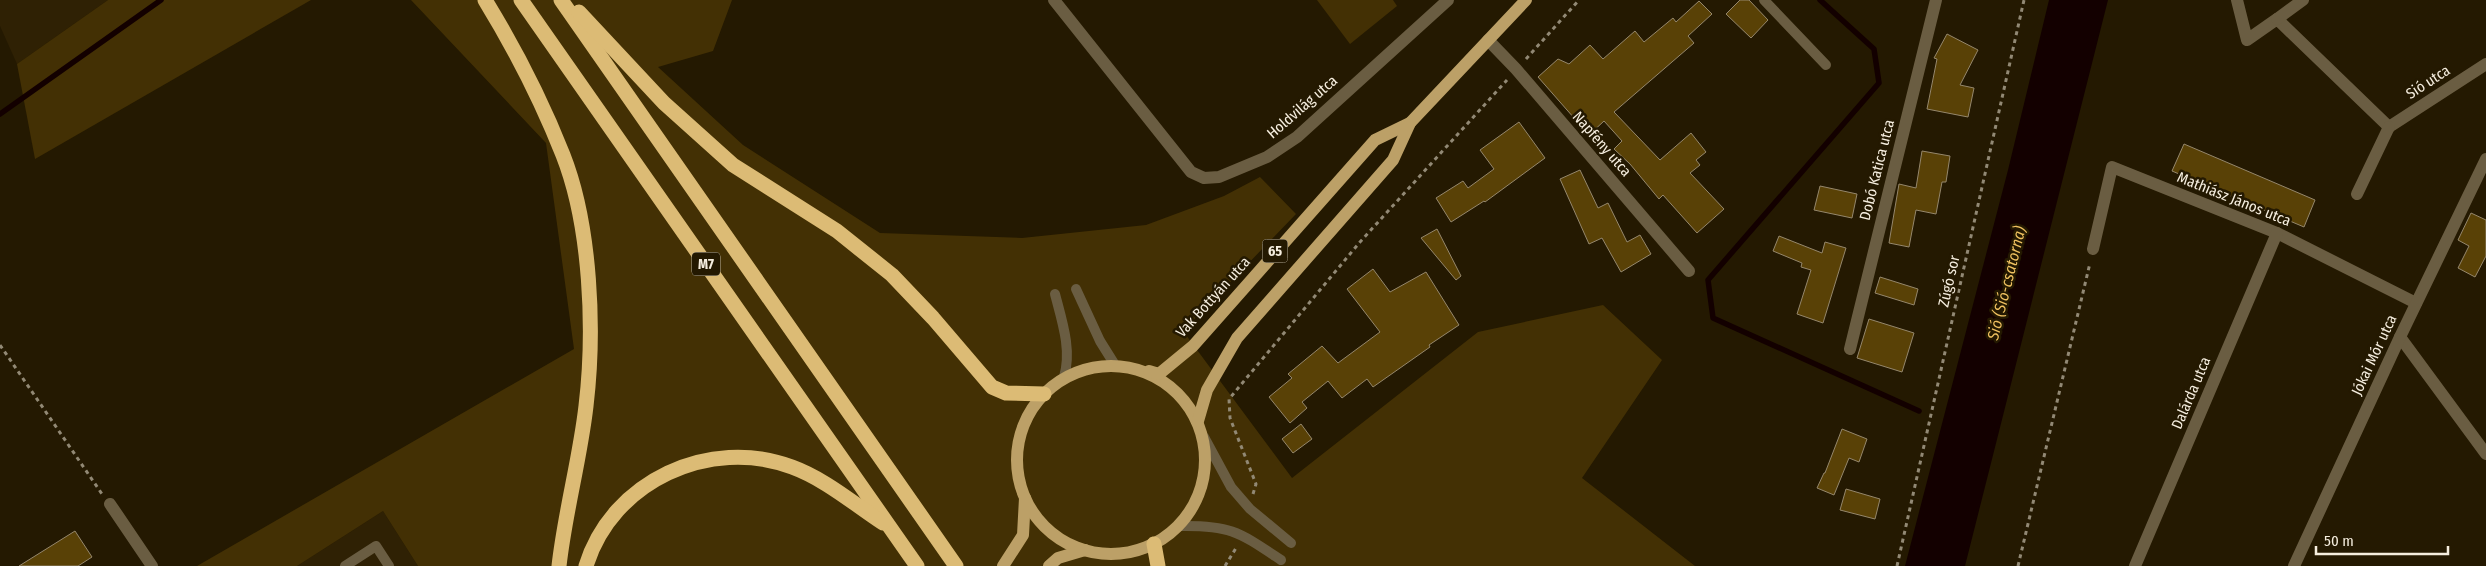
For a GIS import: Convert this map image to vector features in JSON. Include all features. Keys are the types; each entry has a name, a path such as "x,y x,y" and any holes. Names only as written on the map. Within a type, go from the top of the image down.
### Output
{"highway":[{"path":"485,0 533,87 564,157 579,214 589,292 591,340 586,406 559,566"},
{"name":"M7","path":"521,0 917,566"},
{"name":"M7","path":"561,0 956,566"},
{"path":"567,0 664,103 733,165 837,230 892,274 933,318 992,387 1006,393 1044,394"},
{"path":"586,566 590,551 603,528 634,495 659,476 688,464 713,458 740,457 766,459 792,467 818,478 890,528"},
{"path":"1154,544 1158,566"}],"main road":[{"name":"Vak Bottyán utca","path":"1198,421 1207,390 1236,338 1393,160 1410,123 1526,0"},
{"name":"Vak Bottyán utca","path":"1141,370 1159,374 1193,346 1375,140 1410,123"},
{"name":"65","path":"1003,566 1023,535 1025,498 1018,471 1019,443 1027,417 1044,394 1064,377 1089,368 1115,365 1141,370 1164,381 1184,398 1198,421 1204,438 1206,469 1200,492 1197,500 1179,526 1154,544 1132,552 1116,554 1085,550 1056,536 1043,525 1025,498"},
{"name":"65","path":"1049,566 1058,558 1085,550"}],"street":[{"name":"Holdvilág utca","path":"1054,0 1191,172 1204,178 1219,177 1268,157 1297,137 1363,75 1448,0"},
{"name":"Dobó Katica utca","path":"1850,349 1936,0"},
{"path":"2237,0 2247,40 2303,0"},
{"path":"2277,19 2389,127 2357,194"},
{"name":"Napfény utca","path":"1488,40 1516,69 1689,271"},
{"name":"Sió utca","path":"2389,127 2486,64"},
{"name":"Jókai Mór utca","path":"2294,566 2400,337 2486,159"},
{"name":"Mathiász János utca","path":"2093,249 2112,167 2277,233 2416,304"},
{"name":"Dalárda utca","path":"2135,566 2277,233"},
{"path":"2400,337 2486,454"},
{"path":"110,504 152,566"}],"lane":[{"path":"1764,0 1826,65"},
{"path":"1076,289 1100,342 1115,365"},
{"path":"1055,294 1064,331 1068,362 1064,377"},
{"path":"1204,438 1231,487 1250,508 1291,543"},
{"path":"1179,526 1208,526 1228,529 1242,535 1281,560"},
{"path":"345,566 376,546 389,566"}],"path":[{"path":"1229,399 1360,242 1579,0"},
{"name":"Zúgó sor","path":"1897,566 2024,0"},
{"path":"2018,566 2093,249"},
{"path":"0,345 110,504"}],"shaded area":[{"path":"0,0 108,0 17,64 0,26"},
{"path":"108,0 311,0 35,159 17,64"},
{"path":"411,0 732,0 713,51 658,67 743,145 880,233 1022,238 1146,225 1224,196 1260,177 1296,214 1183,331 1292,478 1478,332 1603,305 1662,360 1582,478 1695,566 418,566 383,511 297,566 197,566 574,349 546,143"},
{"path":"1317,0 1393,0 1397,6 1350,44"},
{"path":"383,511 418,566 297,566"}],"water":[{"name":"Sió (Sió-csatorna)","path":"2049,0 2108,0 1965,566 1905,566 2008,170"}],"building":[{"path":"1740,0 1749,0 1768,20 1751,38 1726,14"},
{"path":"1699,1 1712,14 1688,36 1694,43 1614,112 1660,160 1691,133 1706,152 1696,160 1700,165 1690,173 1724,209 1697,233 1663,195 1659,199 1630,164 1614,149 1622,141 1604,121 1589,135 1538,77 1558,59 1569,64 1590,45 1603,59 1635,31 1644,42 1673,18 1676,22"},
{"path":"1947,34 1978,50 1960,85 1974,88 1968,117 1927,109 1937,59 1934,58"},
{"path":"1519,122 1545,158 1485,202 1451,222 1436,198 1463,181 1468,188 1494,169 1480,150"},
{"path":"2184,144 2315,200 2304,227 2172,171"},
{"path":"1922,151 1950,156 1946,182 1942,182 1936,214 1916,210 1909,247 1889,243 1899,184 1916,188"},
{"path":"1580,170 1598,208 1608,203 1627,242 1640,235 1651,254 1621,272 1602,238 1589,244 1560,179"},
{"path":"1820,186 1857,194 1852,218 1814,210"},
{"path":"2471,213 2486,220 2486,256 2475,277 2458,268 2469,246 2458,240"},
{"path":"1437,229 1461,276 1456,280 1421,238"},
{"path":"1779,236 1822,253 1825,242 1846,248 1823,323 1797,314 1811,270 1801,267 1802,263 1773,251"},
{"path":"1373,269 1390,292 1426,272 1459,325 1373,387 1367,379 1342,398 1328,381 1302,402 1307,408 1290,423 1269,397 1292,378 1288,374 1322,346 1338,363 1380,332 1347,289"},
{"path":"1880,277 1918,289 1914,305 1875,293"},
{"path":"1869,319 1914,333 1902,372 1857,358"},
{"path":"1301,424 1312,439 1293,453 1282,439"},
{"path":"1842,429 1867,439 1859,462 1849,458 1834,495 1817,488 1825,473"},
{"path":"1846,489 1880,499 1875,519 1840,510"},
{"path":"75,531 92,557 78,566 19,566"}],"waterway":[{"path":"0,114 161,0"},
{"path":"1820,0 1874,49 1879,83 1708,280 1713,318 1919,411"}]}
